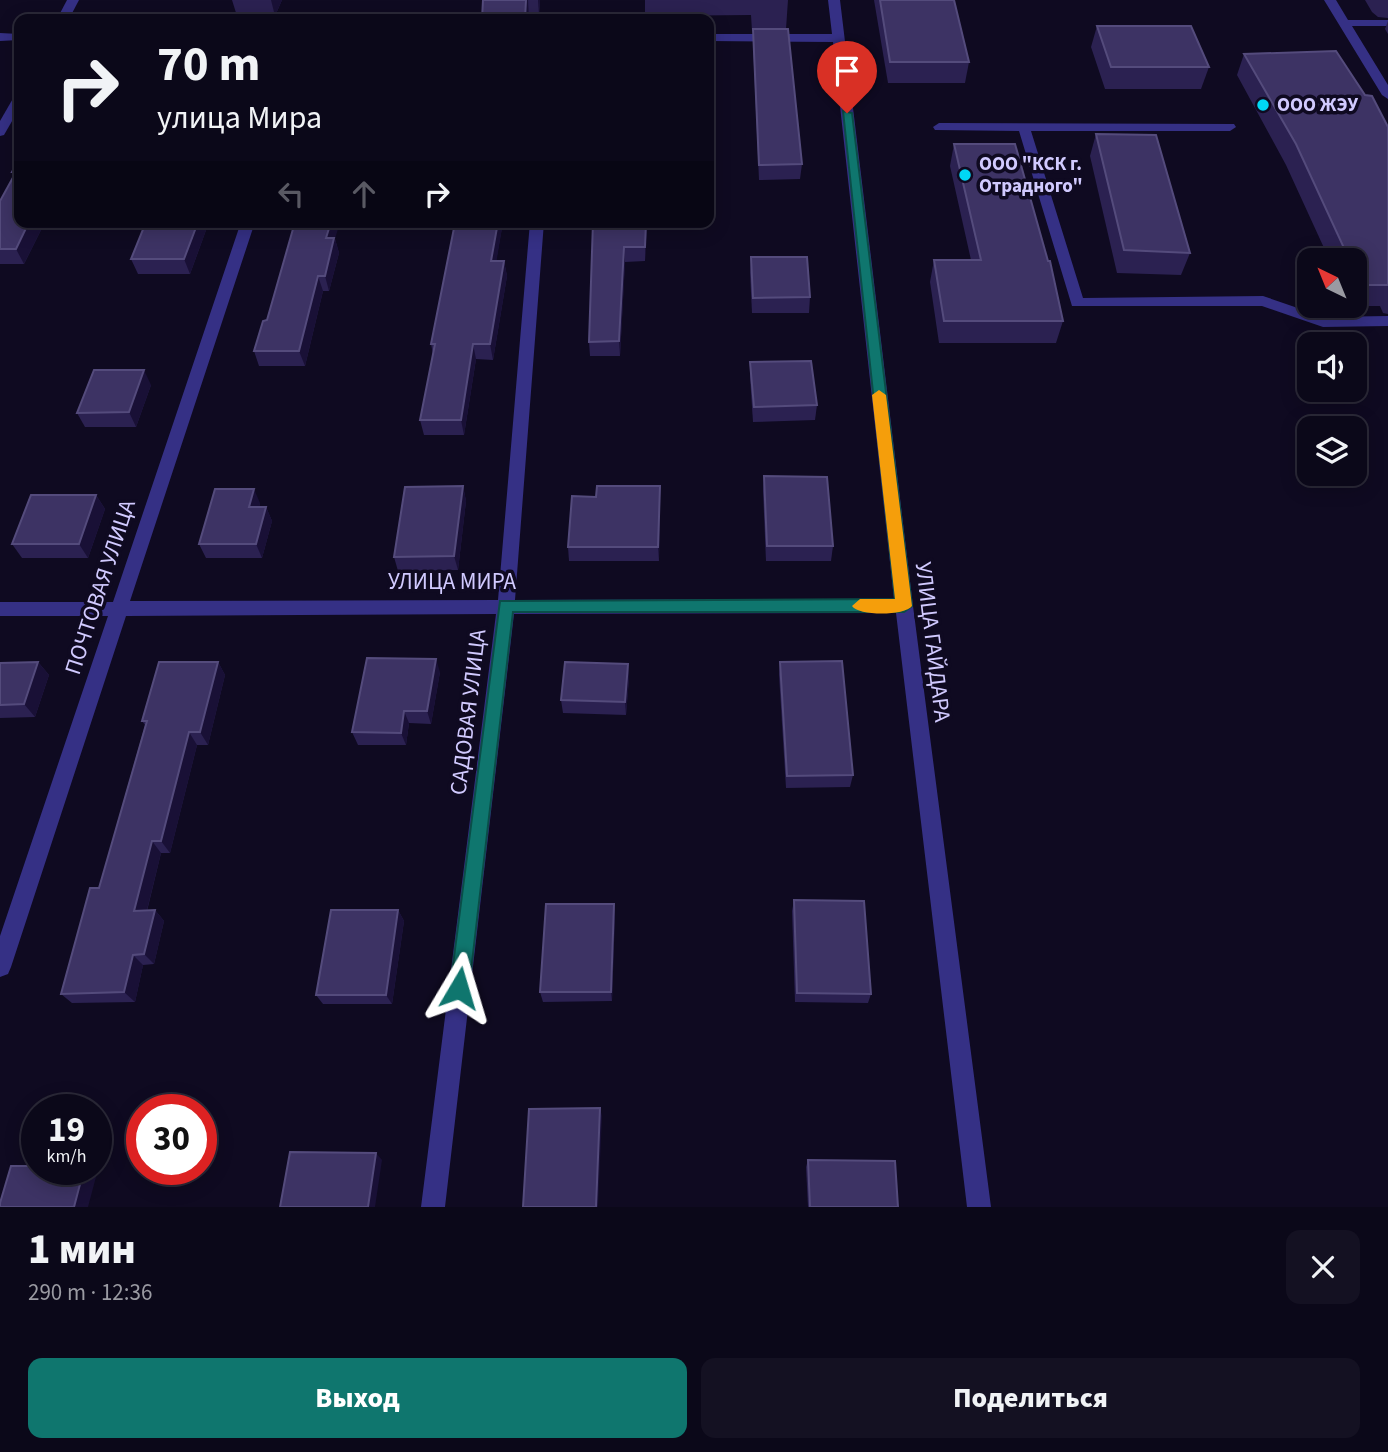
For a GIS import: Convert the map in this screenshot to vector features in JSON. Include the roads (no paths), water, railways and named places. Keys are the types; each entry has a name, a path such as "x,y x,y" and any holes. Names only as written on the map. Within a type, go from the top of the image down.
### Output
{"street":[{"name":"УЛИЦА ГАЙДАРА","path":"834,0 904,606 979,1207"},
{"path":"1330,0 1388,95"},
{"path":"1344,23 1388,23"},
{"path":"714,38 838,38"},
{"path":"0,132 14,107"},
{"path":"939,127 1230,127"},
{"path":"1024,127 1077,303 1263,301 1323,322 1388,321"},
{"name":"ПОЧТОВАЯ УЛИЦА","path":"0,967 246,228"},
{"name":"САДОВАЯ УЛИЦА","path":"433,1207 506,605 537,228"},
{"name":"УЛИЦА МИРА","path":"0,609 506,605 904,606"}],"place":[{"name":"ООО ЖЭУ","path":"1263,105"},
{"name":"ООО \"КСК г. Отрадного\"","path":"965,175"}]}
